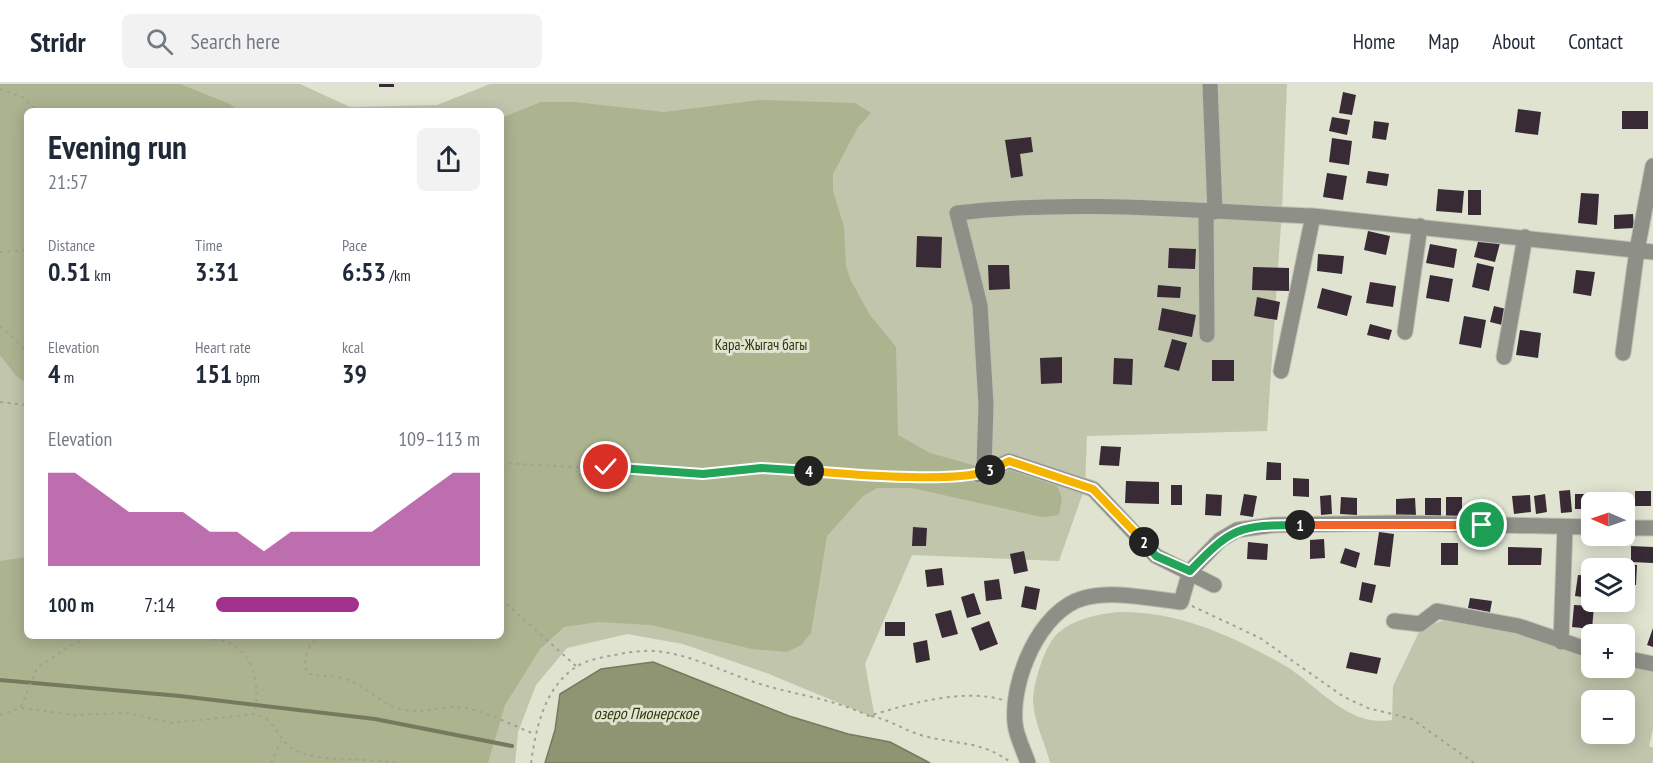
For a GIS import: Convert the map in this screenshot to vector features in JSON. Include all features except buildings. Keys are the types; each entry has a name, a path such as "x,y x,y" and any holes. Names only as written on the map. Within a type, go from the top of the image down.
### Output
{"street":[{"path":"1208,334 1210,84"},
{"path":"1623,353 1637,250 1653,166"},
{"path":"1214,585 1156,556 1093,489 1009,461 981,472 986,405 980,305 957,213 990,209 1096,207 1313,216 1653,252"},
{"path":"1281,371 1313,216"},
{"path":"1405,332 1420,226"},
{"path":"1504,357 1525,237"},
{"path":"1028,763 1015,726 1018,679 1039,637 1065,605 1085,597 1108,596 1181,602 1190,571 1220,540 1236,530 1273,525 1400,523 1581,527"},
{"path":"1561,642 1565,527"},
{"path":"1635,528 1653,528"},
{"path":"1394,621 1420,624 1437,611 1518,626 1581,648"},
{"path":"1635,660 1653,664"}],"path":[{"path":"0,89 24,98 34,108"},
{"path":"0,252 24,250"},
{"path":"0,326 24,348"},
{"path":"0,402 24,405"},
{"path":"504,463 703,474 761,468 898,476 981,472"},
{"path":"504,602 576,666"},
{"path":"1181,602 1260,638 1344,697 1368,708 1412,718 1474,763"},
{"path":"21,708 37,668 85,639"},
{"path":"211,639 234,645 253,668 258,687 255,714"},
{"path":"316,639 305,655 304,663 308,673 318,677 349,680 385,703 404,710 432,711 452,707 484,714 535,734"},
{"path":"531,763 535,734 546,701 558,684 576,666 628,652 668,652 773,688 843,703 869,716 892,721 925,736 976,745 1012,763"},
{"path":"869,716 897,707 947,698 984,695 1015,703"},
{"path":"0,715 21,708 75,715 128,713 171,723 255,714 268,717 276,726 281,740 303,754 398,763"},
{"path":"0,710 4,713"},
{"path":"271,763 281,740"}],"green space":[{"name":"Кара-Жыгач багы","path":"0,84 300,84 350,107 437,105 490,84 1287,84 1282,210 1267,431 1087,436 1085,487 1059,561 912,555 865,664 875,718 769,674 683,644 627,634 567,648 536,685 518,732 515,763 0,763"},
{"path":"0,84 180,84 235,108 24,108 24,381 16,376 0,355"},
{"path":"760,100 855,103 871,113 858,127 833,174 833,191 844,227 846,266 851,281 870,315 896,347 898,435 930,453 984,468 1036,471 1056,483 1062,498 1059,515 1042,517 912,488 877,488 863,496 827,536 811,633 801,645 787,652 752,649 651,625 598,622 564,627 540,649 505,705 488,763 0,763 0,561 24,557 24,639 504,639 504,117 541,102 575,102 664,112"},
{"path":"1118,612 1140,613 1182,620 1203,627 1282,664 1346,711 1376,721 1392,720 1393,686 1421,628 1451,618 1511,629 1581,654 1581,678 1635,678 1635,667 1653,671 1653,729 1649,746 1653,748 1653,763 1050,763 1035,717 1033,701 1037,675 1053,638 1071,624 1094,616"}],"water":[{"name":"озеро Пионерское","path":"653,662 789,716 848,734 890,742 930,763 545,763 555,730 560,694 601,669"}],"waterway":[{"path":"0,680 180,696 375,719 512,746"}],"route":[{"path":"606,467 703,474 761,468 898,476 978,475 1009,461 1093,489 1156,556 1190,571 1220,540 1236,530 1273,525 1400,523 1482,525"}]}
